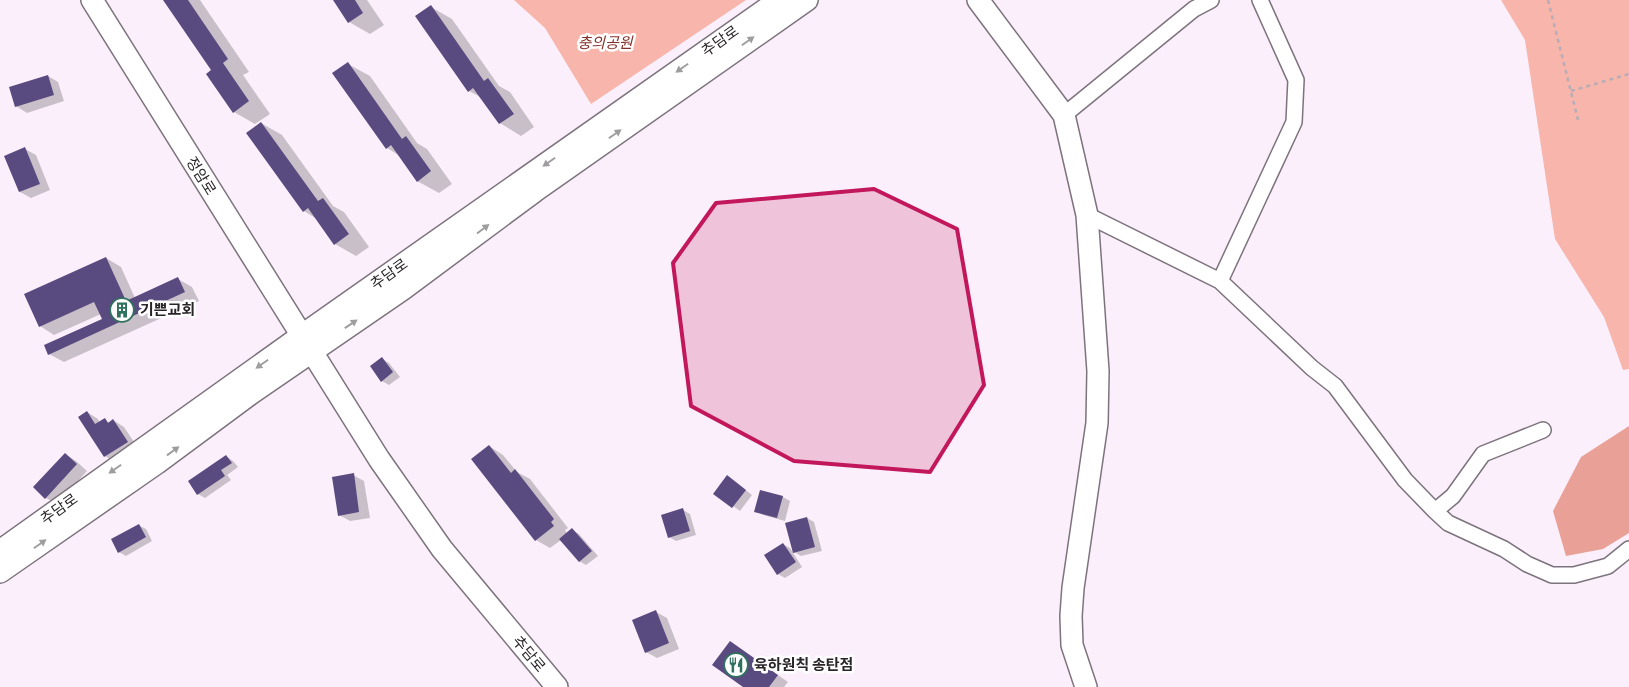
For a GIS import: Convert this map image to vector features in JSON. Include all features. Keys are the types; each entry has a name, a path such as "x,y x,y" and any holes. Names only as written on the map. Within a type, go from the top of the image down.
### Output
{"street":[{"name":"정암로","path":"93,0 306,344"},
{"name":"추담로","path":"0,550 306,344 779,0"},
{"name":"추담로","path":"0,572 157,463 253,392 306,344 403,289 535,191 807,0"},
{"path":"978,0 1064,115 1088,215 1098,371 1097,423 1073,588 1071,616 1072,645 1086,687"},
{"path":"1064,115 1194,9 1211,0"},
{"path":"1220,280 1294,122 1296,80 1260,0"},
{"path":"1088,215 1220,280 1312,368 1335,386 1405,480 1448,523 1504,549 1527,564 1552,575 1574,575 1608,566 1629,549"},
{"name":"추담로","path":"306,344 379,459 442,549 557,687"},
{"path":"1434,511 1454,496 1483,454 1543,430"}],"path":[{"path":"1548,0 1578,120"},
{"path":"1571,90 1629,74"}],"highlighted area":[{"path":"874,189 957,229 984,385 930,472 794,461 691,406 673,263 716,203"}],"green space":[{"name":"충의공원","path":"514,0 746,0 591,104 545,28"},
{"path":"1501,0 1629,0 1629,369 1623,370 1604,317 1555,239 1525,40"}],"shaded area":[{"path":"1629,426 1629,533 1603,549 1566,556 1553,511 1581,457"}],"building":[{"path":"163,0 188,0 228,59 223,63 249,101 233,113 206,74 211,70"},
{"path":"333,0 355,0 363,13 348,23"},
{"path":"431,5 484,81 488,78 514,114 499,124 473,88 468,92 415,16"},
{"path":"348,62 402,139 406,136 431,171 417,182 391,145 386,149 332,73"},
{"path":"48,75 54,95 15,107 9,87"},
{"path":"261,122 318,201 323,198 349,234 334,245 308,208 303,212 246,133"},
{"path":"25,147 40,184 19,192 4,156"},
{"name":"기쁜교회","path":"106,257 126,301 178,277 185,292 48,355 44,345 102,319 94,302 39,327 24,294"},
{"path":"382,357 393,372 381,382 370,366"},
{"path":"87,411 95,424 105,418 108,423 113,419 128,442 104,457 78,417"},
{"path":"489,445 511,473 515,469 554,519 551,522 554,526 535,541 471,459"},
{"path":"65,453 77,464 45,499 33,487"},
{"path":"226,455 232,463 221,470 225,476 197,495 188,481"},
{"path":"354,473 359,512 338,516 332,477"},
{"path":"727,475 746,490 732,508 713,494"},
{"path":"760,490 783,496 777,518 754,512"},
{"path":"683,508 690,531 668,538 661,515"},
{"path":"807,517 815,547 793,553 785,523"},
{"path":"139,524 146,537 118,553 111,539"},
{"path":"572,528 592,551 579,562 559,539"},
{"path":"783,543 796,562 777,575 764,555"},
{"path":"656,610 669,643 645,653 632,620"},
{"path":"730,641 778,675 769,687 743,687 712,665"}],"place":[{"name":"기쁜교회","path":"122,310"},
{"name":"육하원칙 송탄점","path":"736,665"}]}
